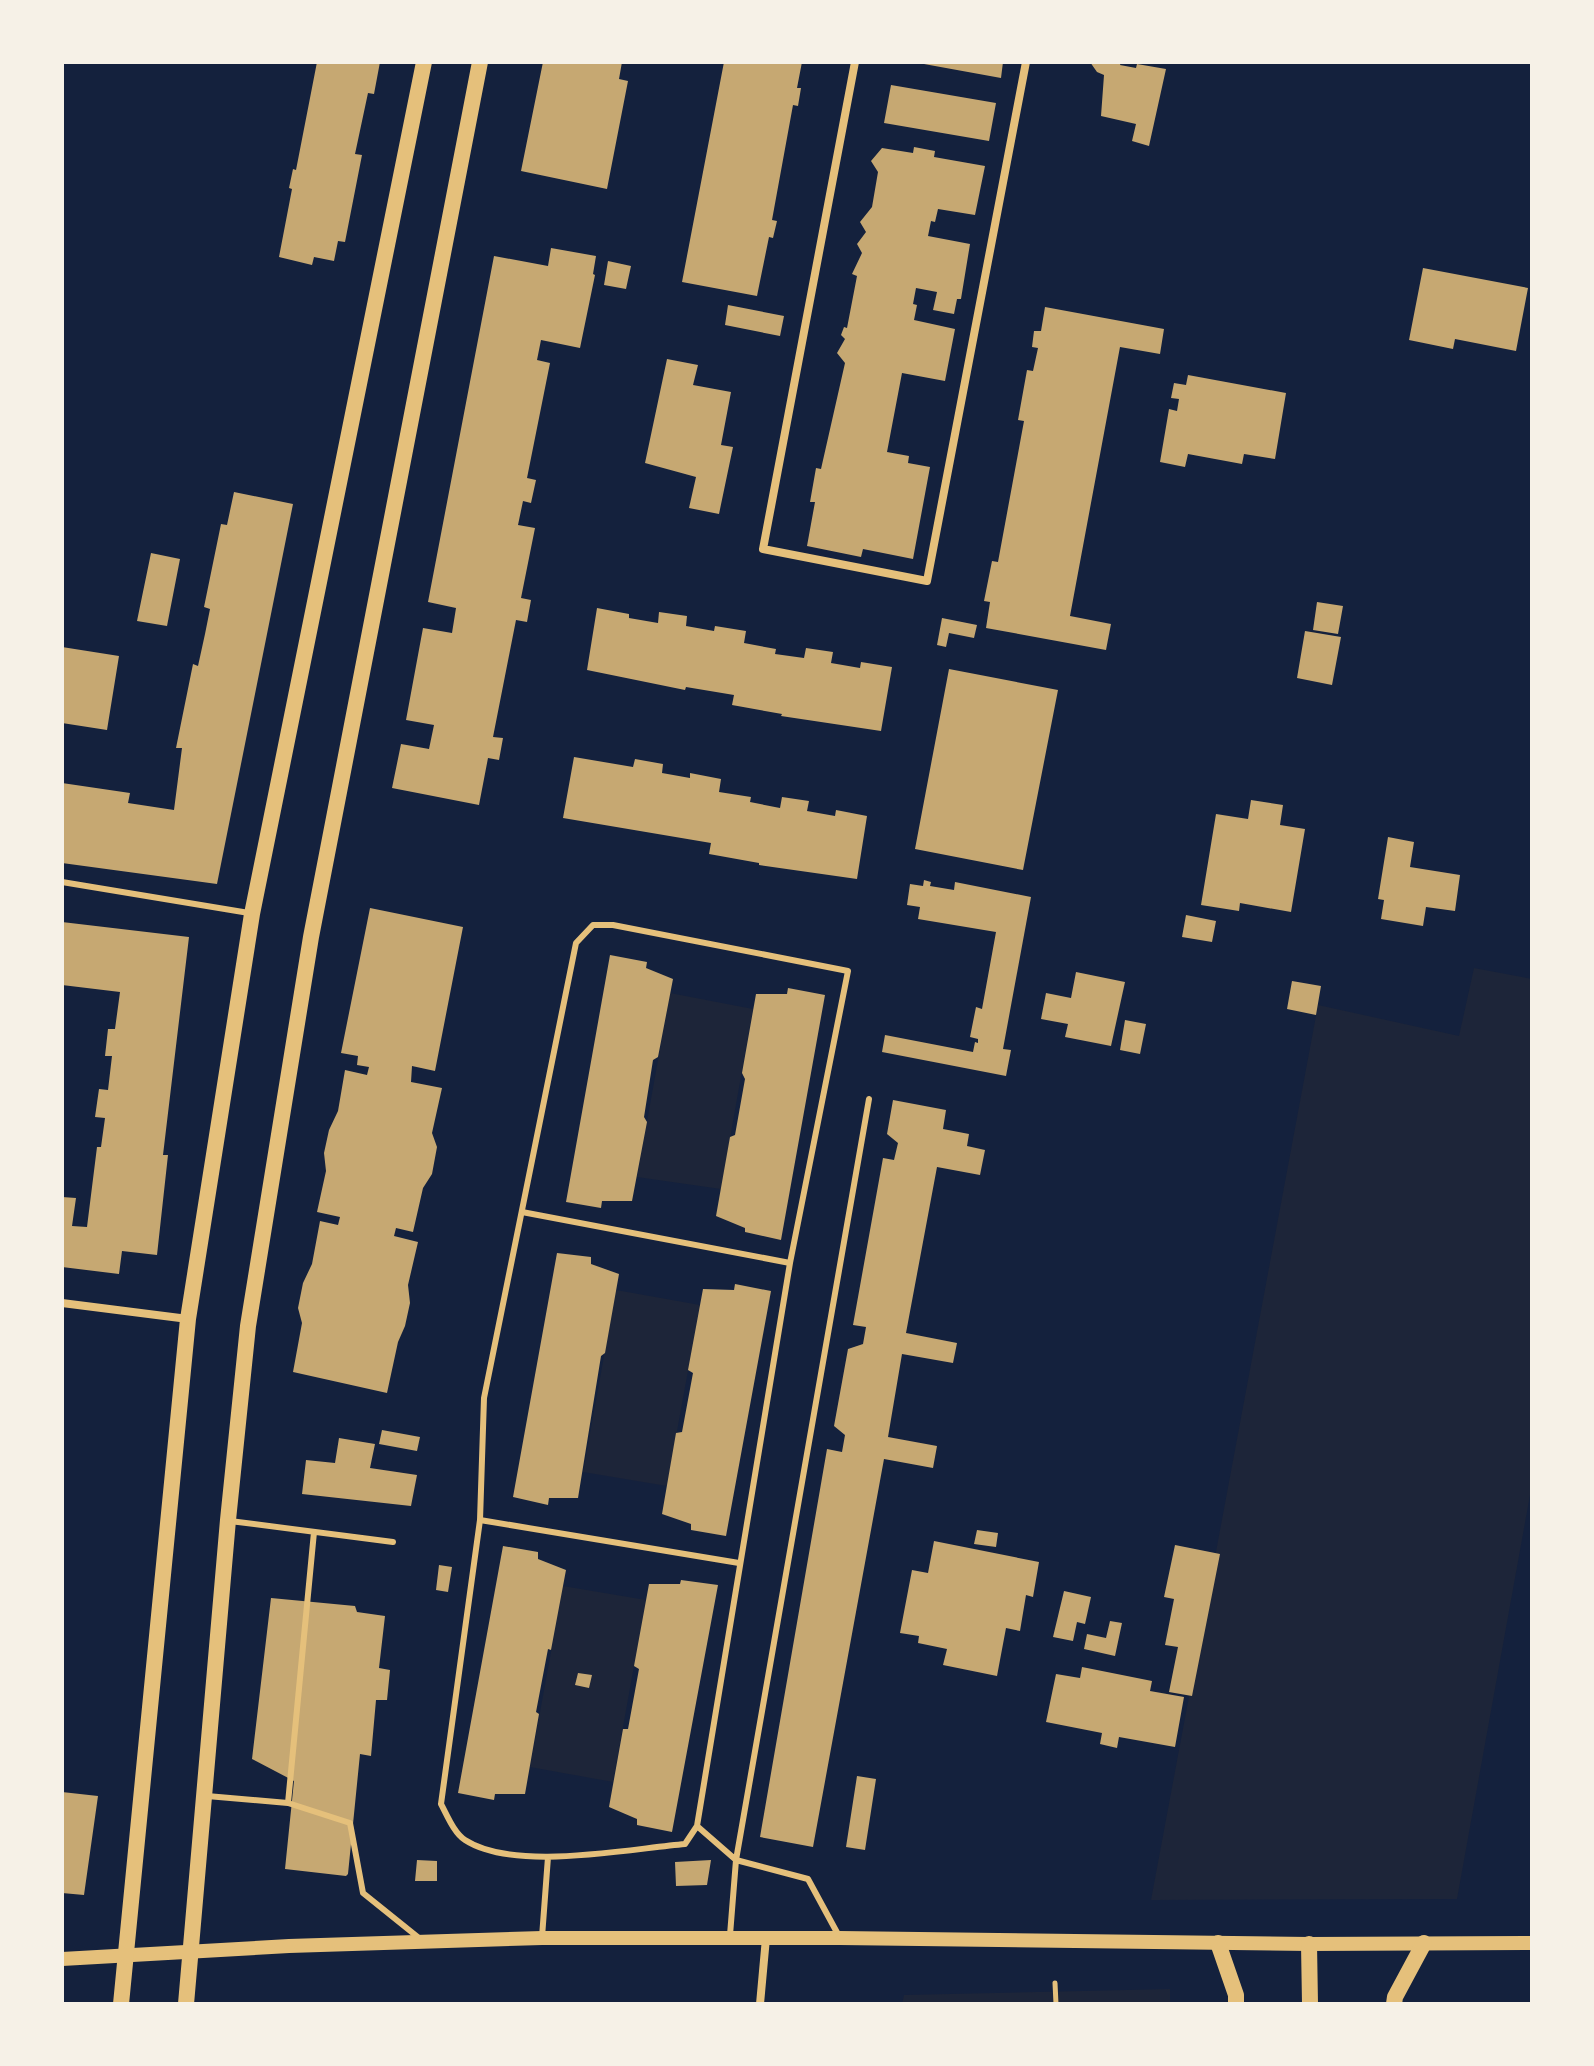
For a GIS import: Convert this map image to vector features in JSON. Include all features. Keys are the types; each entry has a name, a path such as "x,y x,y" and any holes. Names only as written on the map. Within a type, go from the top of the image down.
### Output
{"main road":[{"path":"121,2004 188,1319 252,914 424,62"},
{"path":"186,2004 248,1326 311,937 480,62"},
{"path":"1218,1943 1236,1995 1236,2004"},
{"path":"1394,2004 1424,1943"},
{"path":"1309,1944 1310,2004"}],"street":[{"path":"855,62 763,549 927,581 1026,62"},
{"path":"62,1303 188,1319"},
{"path":"62,1959 192,1950 542,1938 1532,1943"},
{"path":"760,2004 766,1938"}],"lane":[{"path":"62,882 252,914"},
{"path":"593,925 628,928 848,971 790,1263 697,1826 685,1844 548,1857 490,1853 461,1838 441,1804 480,1520 484,1398 576,943 593,925"},
{"path":"730,1939 736,1860 869,1099"},
{"path":"522,1212 790,1263"},
{"path":"228,1520 393,1542"},
{"path":"480,1520 739,1563"},
{"path":"288,1803 314,1532"},
{"path":"205,1796 288,1803 350,1823 363,1893 421,1940"},
{"path":"697,1826 736,1860 808,1879 840,1938"},
{"path":"542,1938 548,1857"}],"path":[{"path":"1055,1983 1056,2004"}],"shaded area":[{"path":"1474,968 1532,979 1532,1484 1457,1899 1151,1900 1318,1005 1459,1036"},
{"path":"670,993 753,1009 721,1189 637,1177"},
{"path":"616,1290 700,1305 667,1486 583,1472"},
{"path":"563,1586 646,1600 613,1782 530,1767"},
{"path":"1170,1989 1170,2004 902,2004 904,1995"}],"building":[{"path":"317,62 380,62 374,94 368,93 355,154 362,155 345,242 338,241 334,261 314,257 312,265 279,257 292,189 289,188 293,169 296,170"},
{"path":"543,62 622,62 619,79 628,81 607,189 521,171"},
{"path":"724,62 802,62 797,88 801,88 798,106 793,105 772,220 777,221 773,238 769,237 757,296 682,282"},
{"path":"913,62 1003,62 1001,78"},
{"path":"1090,62 1121,62 1120,65 1136,68 1137,64 1166,69 1149,146 1132,141 1136,124 1101,116 1104,75 1097,72"},
{"path":"891,85 996,103 989,141 884,123"},
{"path":"914,147 935,151 934,157 985,166 975,215 938,209 935,222 931,221 928,236 970,244 961,299 957,299 954,314 933,310 937,292 916,288 913,304 917,305 914,320 955,329 945,381 902,373 887,452 909,456 908,463 930,467 913,559 863,549 861,557 807,546 815,502 810,502 816,468 821,469 845,363 837,353 845,339 841,335 844,327 847,328 857,276 852,274 862,253 857,244 866,232 860,222 872,207 878,172 871,161 882,148 913,153"},
{"path":"551,248 596,256 595,275 580,348 541,340 537,360 550,363 527,478 536,480 531,503 523,501 518,525 535,528 521,598 531,600 527,622 516,620 493,737 503,738 499,760 488,758 479,805 392,788 401,744 429,749 434,725 406,720 423,628 452,633 456,608 428,602 494,256 548,266"},
{"path":"608,261 631,266 626,289 604,285"},
{"path":"1423,268 1528,288 1516,351 1455,339 1453,349 1409,340"},
{"path":"728,305 784,316 780,336 725,325"},
{"path":"1045,307 1164,329 1160,354 1120,347 1070,616 1111,624 1106,650 986,628 990,602 984,601 992,561 998,562 1024,421 1018,420 1027,370 1033,371 1038,348 1032,347 1034,331 1041,331"},
{"path":"667,359 698,365 693,385 731,392 721,445 733,447 719,514 689,508 696,477 645,463"},
{"path":"1188,375 1286,393 1275,459 1244,454 1242,464 1188,454 1185,467 1160,462 1169,409 1177,411 1179,399 1171,398 1174,383 1186,385"},
{"path":"234,492 293,504 217,884 62,863 62,783 130,793 128,803 174,810 182,748 176,748 193,664 198,666 205,634 210,609 204,607 221,524 227,525"},
{"path":"151,553 180,559 167,626 137,621"},
{"path":"1317,602 1343,606 1338,634 1313,630"},
{"path":"597,608 658,623 659,612 687,616 686,626 714,631 715,626 746,631 744,643 776,649 775,654 804,658 806,648 833,652 831,663 860,668 861,662 892,667 881,731 781,716 732,705 734,695 686,687 685,690 587,670"},
{"path":"942,618 977,625 974,638 949,633 946,647 937,645"},
{"path":"1305,631 1341,637 1332,685 1297,678"},
{"path":"62,647 119,656 107,730 62,723"},
{"path":"949,669 1058,690 1023,870 915,849"},
{"path":"574,757 633,767 635,759 663,764 662,773 690,778 690,773 721,779 719,792 751,797 750,802 780,808 782,797 809,801 807,811 835,816 836,810 867,816 857,879 759,865 709,854 711,843 563,818"},
{"path":"1251,800 1283,805 1280,825 1305,829 1291,912 1240,903 1239,911 1201,905 1216,814 1248,819"},
{"path":"1388,837 1414,842 1410,867 1460,875 1455,911 1426,907 1423,926 1381,919 1384,900 1378,899"},
{"path":"924,880 931,882 930,886 954,890 955,882 1031,897 1003,1049 1011,1050 1006,1076 882,1052 885,1035 973,1052 975,1042 978,1043 978,1039 970,1037 976,1007 982,1009 996,932 918,919 920,907 907,905 910,884 923,886"},
{"path":"370,908 463,927 435,1071 412,1066 411,1082 442,1088 432,1133 437,1147 432,1174 423,1188 413,1232 396,1228 394,1236 418,1242 408,1285 410,1303 387,1393 293,1372 302,1323 298,1308 303,1283 312,1264 320,1221 338,1225 340,1217 317,1212 326,1171 324,1153 329,1130 338,1111 345,1070 367,1075 369,1067 357,1065 358,1056 341,1053"},
{"path":"1186,915 1216,921 1212,942 1182,937"},
{"path":"62,922 189,937 163,1155 168,1155 157,1255 122,1251 119,1274 62,1267 62,1197 76,1198 72,1226 87,1227 97,1147 101,1147 105,1118 95,1117 99,1089 108,1090 112,1056 105,1056 108,1029 115,1029 120,992 62,985"},
{"path":"610,955 647,962 646,968 673,979 658,1057 653,1060 644,1117 647,1122 632,1201 602,1201 601,1208 566,1202"},
{"path":"1076,972 1125,982 1111,1046 1065,1037 1068,1024 1041,1019 1046,993 1071,998"},
{"path":"1292,981 1321,986 1316,1015 1287,1009"},
{"path":"788,988 825,995 781,1240 745,1232 745,1228 716,1216 730,1137 735,1135 756,994 787,994"},
{"path":"1125,1020 1146,1024 1140,1054 1120,1050"},
{"path":"893,1100 946,1110 943,1129 969,1134 967,1146 985,1150 980,1175 937,1167 906,1333 957,1343 953,1363 902,1354 888,1437 937,1446 933,1468 884,1459 813,1847 760,1837 827,1449 842,1452 845,1435 834,1426 848,1349 863,1344 866,1327 853,1325 883,1158 894,1160 898,1143 887,1134"},
{"path":"557,1253 591,1257 591,1264 619,1274 605,1353 601,1356 578,1498 549,1498 548,1505 513,1497"},
{"path":"735,1284 771,1291 726,1536 691,1530 691,1524 662,1514 676,1433 682,1432 693,1373 688,1370 703,1289 734,1290"},
{"path":"382,1430 420,1437 417,1451 379,1444"},
{"path":"339,1438 375,1444 370,1468 417,1475 411,1506 302,1494 306,1460 335,1463"},
{"path":"977,1530 998,1533 996,1547 974,1544"},
{"path":"934,1541 1039,1562 1033,1597 1026,1595 1020,1631 1006,1628 997,1676 943,1665 947,1649 918,1643 919,1636 900,1633 912,1570 928,1573"},
{"path":"1175,1545 1220,1554 1192,1696 1169,1692 1178,1647 1165,1645 1174,1599 1164,1597"},
{"path":"503,1546 538,1552 538,1559 566,1570 536,1712 539,1714 525,1794 495,1794 494,1800 458,1793"},
{"path":"439,1565 452,1567 448,1592 436,1590"},
{"path":"681,1580 718,1585 672,1832 637,1825 637,1819 609,1807 623,1729 628,1729 639,1669 634,1666 649,1584 680,1584"},
{"path":"1064,1591 1091,1597 1085,1624 1077,1622 1073,1641 1053,1637"},
{"path":"271,1598 355,1606 357,1612 385,1616 379,1668 390,1670 387,1700 376,1700 371,1756 360,1754 346,1876 285,1869 294,1781 252,1759"},
{"path":"1110,1621 1122,1623 1115,1656 1084,1649 1087,1634 1106,1638"},
{"path":"1082,1667 1152,1681 1150,1691 1184,1697 1175,1747 1119,1737 1117,1748 1100,1744 1102,1733 1046,1722 1056,1674 1080,1678"},
{"path":"578,1673 592,1675 589,1688 575,1685"},
{"path":"857,1776 876,1779 865,1850 846,1847"},
{"path":"62,1792 98,1796 84,1895 62,1893"},
{"path":"417,1860 437,1861 437,1881 415,1881"},
{"path":"711,1860 707,1885 676,1886 675,1862"}]}
